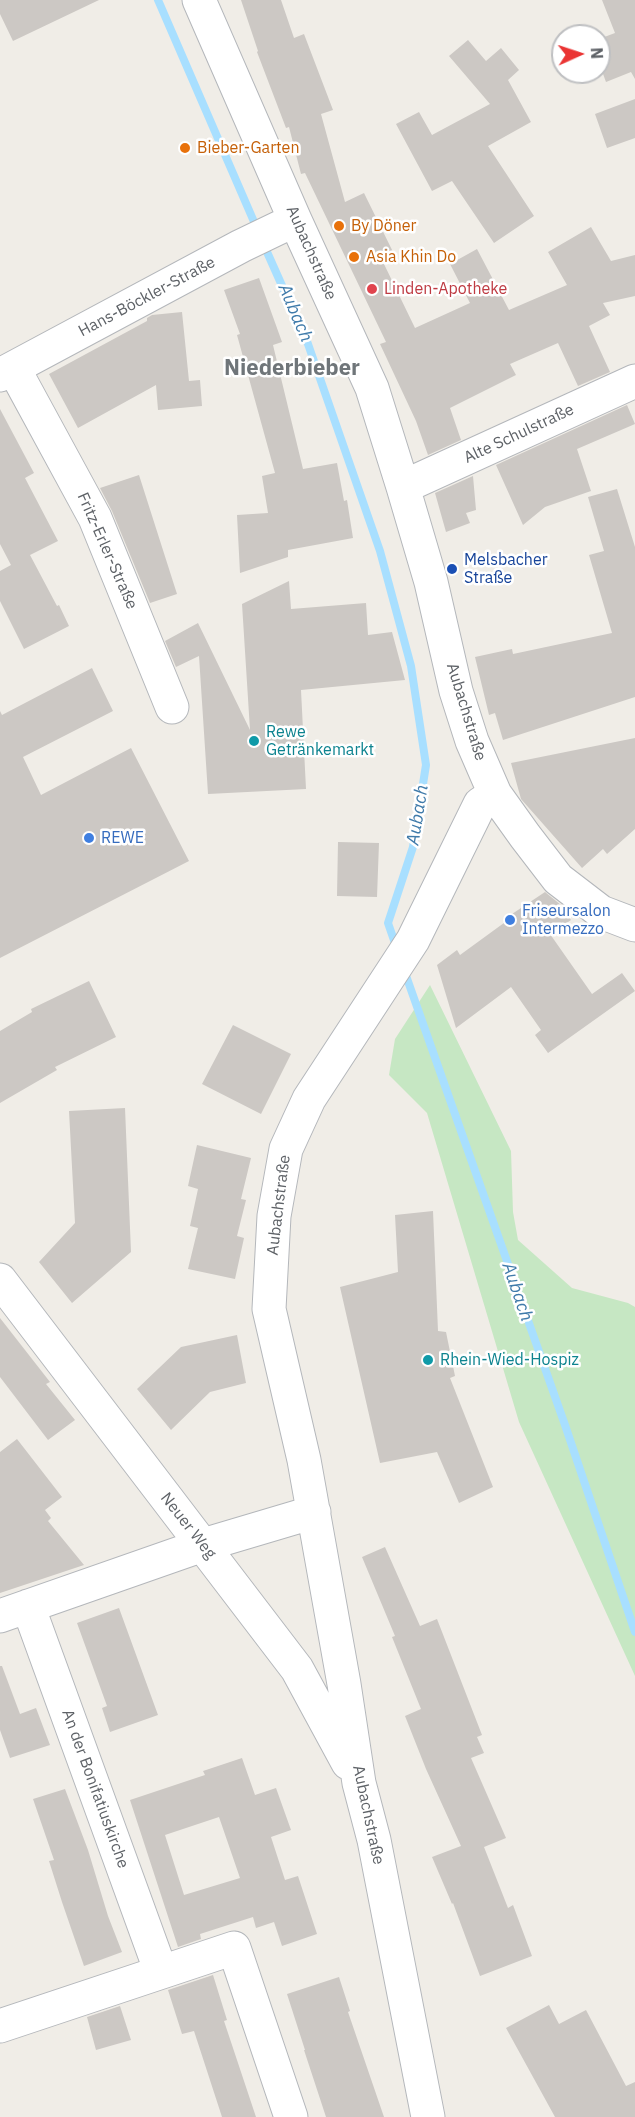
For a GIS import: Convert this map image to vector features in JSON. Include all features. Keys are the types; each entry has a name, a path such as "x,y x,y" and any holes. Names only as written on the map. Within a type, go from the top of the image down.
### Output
{"street":[{"name":"Aubachstraße","path":"199,0 284,226 372,388 403,487 442,627 456,691 472,741 495,794 480,804 413,940 309,1099 286,1149 274,1216 269,1308 304,1460 344,1684 359,1783 374,1840 428,2117"},
{"name":"Hans-Böckler-Straße","path":"7,372 241,246 284,226"},
{"name":"Fritz-Erler-Straße","path":"7,372 95,518 172,707"},
{"name":"Alte Schulstraße","path":"403,487 635,381"},
{"path":"495,794 558,879 600,912 635,924"},
{"name":"Neuer Weg","path":"0,1281 297,1669 359,1783"},
{"path":"14,1611 203,1545 314,1512"},
{"name":"An der Bonifatiuskirche","path":"14,1611 161,1972"},
{"path":"0,2026 234,1948 291,2117"}],"green space":[{"path":"430,985 511,1151 513,1212 518,1240 572,1288 628,1303 635,1307 635,1676 519,1422 427,1113 389,1075 395,1039"}],"building":[{"path":"0,0 99,0 13,41 0,14"},
{"path":"241,0 281,0 294,38 304,34 333,110 321,114 345,202 364,193 395,256 383,262 415,328 470,303 450,264 477,249 509,310 567,285 548,252 591,227 611,261 635,255 635,296 603,303 610,315 589,326 610,372 578,386 558,343 510,364 516,375 450,408 461,440 428,455 416,421 380,344 386,342 305,173 301,174 289,127 286,128 257,52"},
{"path":"602,0 635,0 635,79 631,72 611,80 611,34 615,33"},
{"path":"468,40 486,61 501,48 519,70 508,80 531,122 488,146 534,216 494,243 452,181 432,191 396,124 419,112 432,135 490,104 449,56"},
{"path":"635,99 635,138 607,148 595,114"},
{"path":"259,278 282,342 273,345 303,469 337,463 344,501 347,500 353,538 288,550 288,557 240,573 237,515 268,513 262,476 275,473 237,335 240,334 224,290"},
{"path":"182,312 189,381 200,380 202,406 158,410 156,385 78,428 49,374 147,321 147,318 152,315"},
{"path":"627,405 635,424 577,449 591,491 545,507 523,525 496,465"},
{"path":"0,409 34,473 25,478 58,541 30,555 69,626 24,649 0,601 0,571 11,565 0,544"},
{"path":"139,475 177,594 150,603 112,511 100,488"},
{"path":"473,476 476,510 466,513 470,523 446,532 435,493"},
{"path":"617,489 635,547 635,697 503,740 495,713 489,715 475,657 512,649 513,654 612,633 589,555 604,551 588,497"},
{"path":"289,581 291,609 366,603 368,635 392,632 405,680 301,690 306,789 208,794 199,656 176,667 165,641 198,623 250,730 242,604"},
{"name":"REWE","path":"92,668 113,711 23,757 41,795 131,748 189,861 0,958 0,711 2,715"},
{"path":"635,738 635,829 607,854 603,849 582,868 521,799 511,763"},
{"path":"338,842 379,843 377,897 337,896"},
{"path":"545,892 561,905 571,920 550,934 592,994 622,973 635,991 548,1053 535,1035 541,1030 511,987 456,1028 437,965 457,950 460,955 508,920 506,918"},
{"path":"89,981 116,1037 55,1067 57,1070 0,1103 0,1031 32,1012 31,1009"},
{"path":"233,1025 291,1054 261,1114 202,1084"},
{"path":"125,1108 131,1252 72,1303 39,1262 75,1223 69,1111"},
{"path":"197,1145 251,1158 241,1199 246,1200 237,1236 244,1238 235,1279 188,1269 198,1228 190,1226 198,1189 188,1186"},
{"path":"433,1211 438,1331 446,1332 455,1376 450,1378 493,1487 459,1503 437,1452 380,1463 340,1287 398,1272 395,1215"},
{"path":"0,1318 50,1382 46,1384 75,1420 48,1440 0,1377"},
{"path":"237,1335 246,1383 210,1392 171,1430 137,1389 181,1347"},
{"path":"17,1439 62,1497 45,1510 51,1518 48,1521 84,1565 0,1593 0,1452"},
{"path":"385,1547 420,1626 437,1619 482,1735 477,1737 484,1753 471,1758 506,1838 484,1847 508,1908 513,1905 532,1956 480,1976 453,1903 432,1857 461,1846 405,1716 421,1709 392,1637 395,1636 362,1557"},
{"path":"119,1608 158,1715 110,1732 102,1708 107,1706 77,1623"},
{"path":"0,1666 2,1666 20,1714 36,1708 50,1745 10,1758 0,1730"},
{"path":"242,1758 255,1795 276,1788 291,1830 271,1837 285,1880 298,1876 317,1934 282,1946 274,1922 256,1928 253,1917 200,1934 201,1939 178,1947 130,1800 205,1775 203,1771","holes":["219,1817 240,1878 184,1895 165,1835"]},
{"path":"65,1789 122,1952 84,1966 49,1861 54,1860 33,1799"},
{"path":"213,1975 227,2020 224,2021 256,2117 222,2117 194,2031 182,2034 168,1990"},
{"path":"339,1977 350,2011 348,2012 384,2117 326,2117 304,2050 287,1994"},
{"path":"549,2005 559,2024 586,2010 626,2086 635,2082 635,2117 555,2117 506,2028"},
{"path":"120,2006 131,2040 96,2050 87,2017"}],"waterway":[{"name":"Aubach","path":"158,0 258,231"},
{"name":"Aubach","path":"263,243 308,344 380,551 411,666 426,765 413,847 388,923 397,949"},
{"name":"Aubach","path":"404,970 565,1425 635,1632"}],"place":[{"name":"Bieber-Garten","path":"185,148"},
{"name":"By Döner","path":"339,226"},
{"name":"Asia Khin Do","path":"354,257"},
{"name":"Linden-Apotheke","path":"372,289"},
{"name":"Melsbacher Straße","path":"452,569"},
{"name":"Rewe Getränkemarkt","path":"254,741"},
{"name":"REWE","path":"89,838"},
{"name":"Friseursalon Intermezzo","path":"510,920"},
{"name":"Rhein-Wied-Hospiz","path":"428,1360"}],"district":[{"name":"Niederbieber","path":"292,369"}]}
